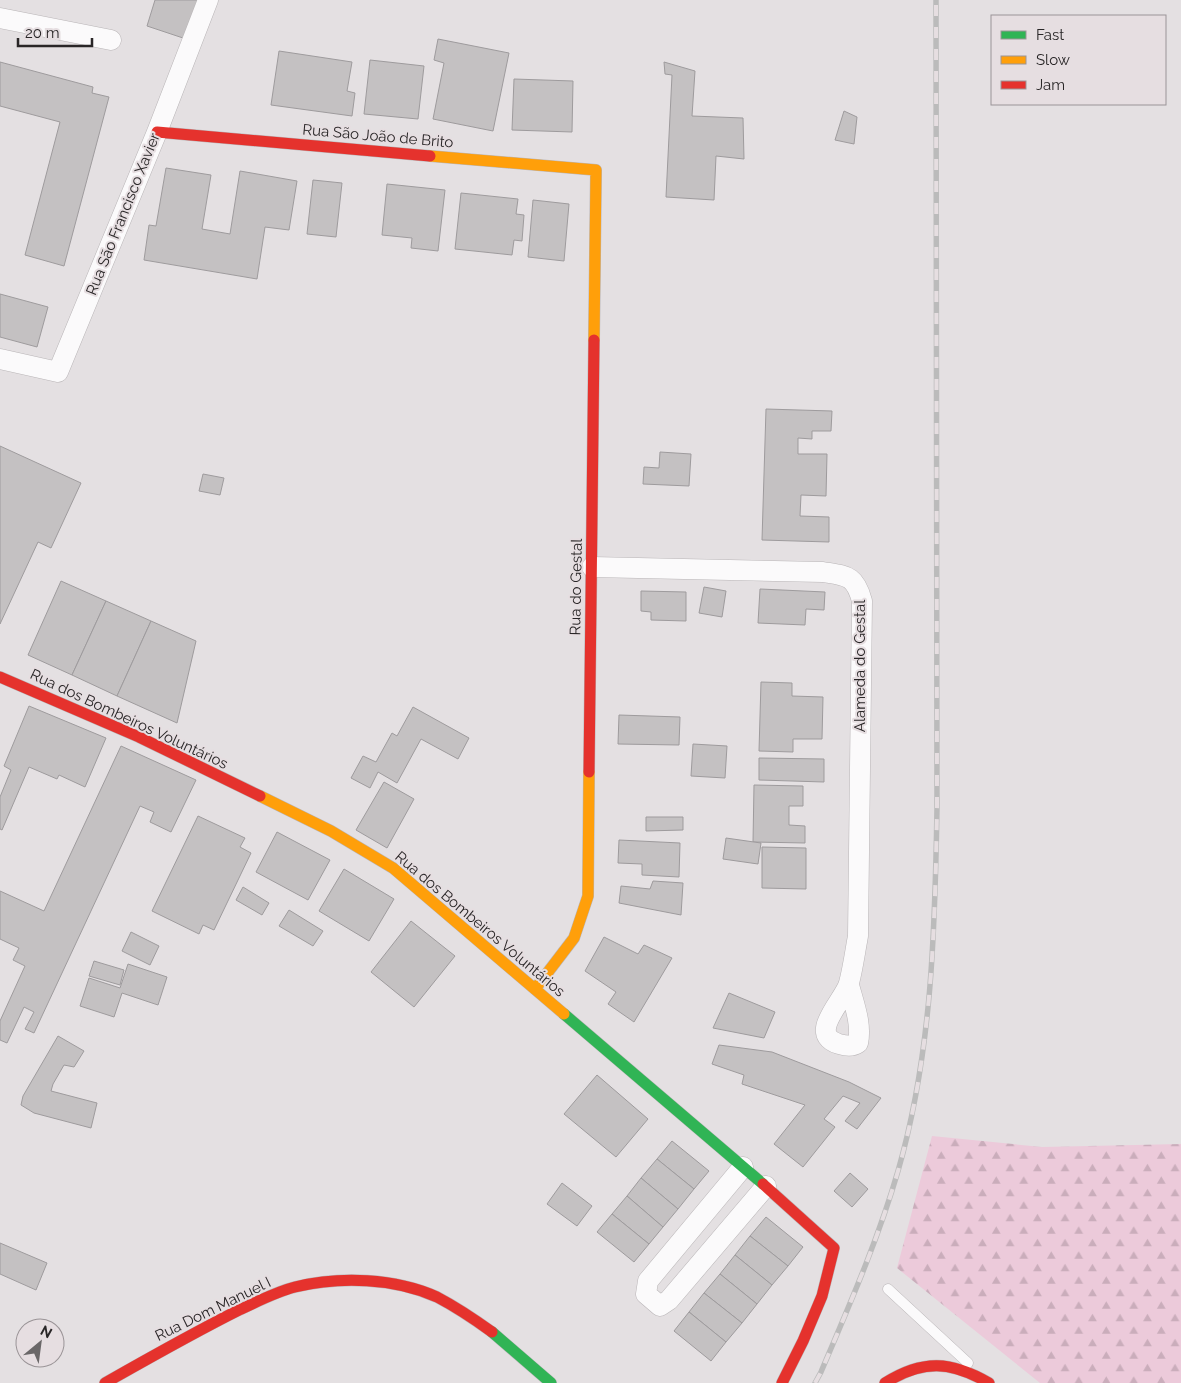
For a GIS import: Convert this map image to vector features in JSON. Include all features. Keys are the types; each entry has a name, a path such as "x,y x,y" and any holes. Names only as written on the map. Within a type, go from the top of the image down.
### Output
{"street":[{"name":"Rua São Francisco Xavier","path":"0,359 58,372 157,132 208,0"},
{"path":"0,18 112,40"},
{"name":"Rua São João de Brito","path":"157,132 596,170"},
{"name":"Rua do Gestal","path":"535,989 574,938 588,896 596,170"},
{"name":"Alameda do Gestal","path":"592,567 823,572 846,576 858,586 862,601 858,936 849,985"},
{"name":"Rua dos Bombeiros Voluntários","path":"0,677 139,737 346,840 393,868 766,1186 834,1248 822,1296 803,1341 782,1383"},
{"path":"743,1167 648,1281 646,1294 660,1306 669,1300 766,1186"},
{"name":"Rua Dom Manuel I","path":"105,1383 221,1318 270,1296 295,1287 358,1280 410,1288 434,1296 455,1307 483,1326 551,1383"},
{"path":"885,1383 901,1372 913,1367 933,1365 964,1369 988,1383"}],"lane":[{"path":"888,1289 988,1383"}],"green space":[{"path":"932,1136 1042,1147 1181,1144 1181,1383 1040,1383 897,1268"}],"building":[{"path":"155,0 199,0 186,39 147,26"},
{"path":"438,39 509,53 493,131 433,119 444,63 434,60"},
{"path":"279,51 352,62 347,91 355,93 352,116 271,105"},
{"path":"370,60 424,66 418,119 364,114"},
{"path":"0,62 93,87 92,93 109,97 64,266 25,255 60,122 0,106"},
{"path":"664,62 695,71 692,116 743,118 744,159 716,156 714,200 666,197 672,75 665,74"},
{"path":"514,79 573,81 572,132 512,130"},
{"path":"844,111 857,117 854,144 835,140"},
{"path":"166,168 211,175 202,229 230,234 240,171 297,181 289,230 265,227 257,279 144,260 149,225 156,226"},
{"path":"313,180 342,183 336,237 307,234"},
{"path":"387,184 445,190 438,251 411,248 412,238 382,235"},
{"path":"461,193 518,199 516,214 524,215 522,241 514,240 512,255 455,249"},
{"path":"533,200 569,204 564,261 528,257"},
{"path":"0,294 48,307 37,347 0,337"},
{"path":"766,409 832,411 831,431 812,431 812,439 798,438 798,454 827,454 826,496 801,495 800,516 829,517 829,542 762,540"},
{"path":"0,446 81,483 51,548 38,542 0,624"},
{"path":"660,452 691,454 689,486 643,484 644,467 659,468"},
{"path":"203,474 224,478 220,495 199,491"},
{"path":"61,581 106,601 72,675 28,655"},
{"path":"704,587 726,591 722,617 699,613"},
{"path":"760,589 825,592 824,610 806,609 805,625 758,623"},
{"path":"641,591 686,592 686,621 651,620 651,612 641,611"},
{"path":"106,601 151,621 117,696 72,675"},
{"path":"151,621 196,641 177,723 117,696"},
{"path":"761,682 792,683 792,696 823,697 822,739 793,739 793,752 759,751"},
{"path":"29,706 106,738 85,787 59,775 57,779 29,767 2,830 0,829 0,797 11,770 4,766"},
{"path":"413,707 469,738 458,759 421,739 397,783 378,772 370,788 351,778 363,756 376,762 392,733 397,736"},
{"path":"619,715 680,717 679,745 618,744"},
{"path":"693,744 727,746 725,778 691,776"},
{"path":"121,746 196,780 171,832 150,822 154,812 140,806 34,1033 25,1029 34,1012 24,1007 7,1043 0,1040 0,1021 25,966 13,960 19,948 0,939 0,891 44,911"},
{"path":"759,758 824,759 824,782 759,780"},
{"path":"384,782 414,799 387,848 356,830"},
{"path":"754,785 803,786 803,806 789,806 789,825 805,826 805,843 753,842"},
{"path":"198,816 245,838 240,847 251,853 214,930 203,925 199,934 152,911"},
{"path":"646,817 683,817 683,830 646,831"},
{"path":"277,832 330,860 308,900 256,872"},
{"path":"726,838 761,843 758,864 723,859"},
{"path":"619,840 680,843 679,877 642,875 642,864 618,863"},
{"path":"762,847 806,848 806,889 762,888"},
{"path":"344,869 394,899 369,941 319,911"},
{"path":"653,881 683,883 681,915 619,903 621,886 650,889"},
{"path":"243,887 269,903 262,915 236,900"},
{"path":"289,910 323,931 313,946 279,926"},
{"path":"411,921 455,956 414,1007 371,972"},
{"path":"131,932 159,946 150,965 122,951"},
{"path":"604,937 638,954 644,945 672,958 634,1022 608,1004 616,992 585,971"},
{"path":"94,961 124,970 120,985 89,976"},
{"path":"128,964 167,977 158,1005 122,993 114,1017 80,1006 89,978 120,988"},
{"path":"729,993 775,1012 764,1038 713,1028"},
{"path":"58,1036 84,1051 74,1067 64,1065 51,1091 97,1103 91,1128 34,1113 21,1105 23,1096"},
{"path":"719,1045 772,1052 849,1082 881,1098 857,1129 845,1121 860,1103 843,1096 824,1119 835,1127 803,1167 774,1144 805,1105 742,1084 744,1075 712,1064"},
{"path":"597,1075 648,1119 616,1157 564,1114"},
{"path":"672,1141 709,1171 694,1189 657,1159"},
{"path":"657,1159 694,1189 678,1209 641,1178"},
{"path":"850,1173 868,1189 852,1207 834,1191"},
{"path":"641,1178 678,1209 663,1227 627,1196"},
{"path":"562,1183 592,1206 577,1226 547,1204"},
{"path":"627,1196 663,1227 649,1244 612,1214"},
{"path":"612,1214 649,1244 634,1262 597,1232"},
{"path":"766,1217 803,1247 788,1266 750,1236"},
{"path":"750,1236 788,1266 772,1285 735,1255"},
{"path":"0,1243 47,1263 36,1290 0,1274"},
{"path":"735,1255 772,1285 757,1304 720,1274"},
{"path":"720,1274 757,1304 742,1323 704,1293"},
{"path":"704,1293 742,1323 726,1342 689,1312"},
{"path":"689,1312 726,1342 711,1361 674,1331"}],"railway":[{"path":"815,1383 862,1273 898,1171 918,1082 930,991 935,900 937,808 936,0"}],"traffic: fast":[{"path":"564,1014 763,1184"},
{"path":"492,1332 551,1383"}],"traffic: slow":[{"path":"430,156 596,170 594,340"},
{"path":"535,989 574,938 588,896 589,772"},
{"path":"260,796 331,831 393,868 564,1014"}],"traffic: jam":[{"path":"157,132 430,156"},
{"path":"589,772 594,340"},
{"path":"0,677 139,737 260,796"},
{"path":"763,1184 834,1248 822,1296 803,1341 782,1383"},
{"path":"105,1383 239,1310 266,1297 312,1283 349,1280 403,1286 437,1297 465,1313 492,1332"},
{"path":"885,1383 912,1370 937,1366 962,1370 989,1383"}]}
